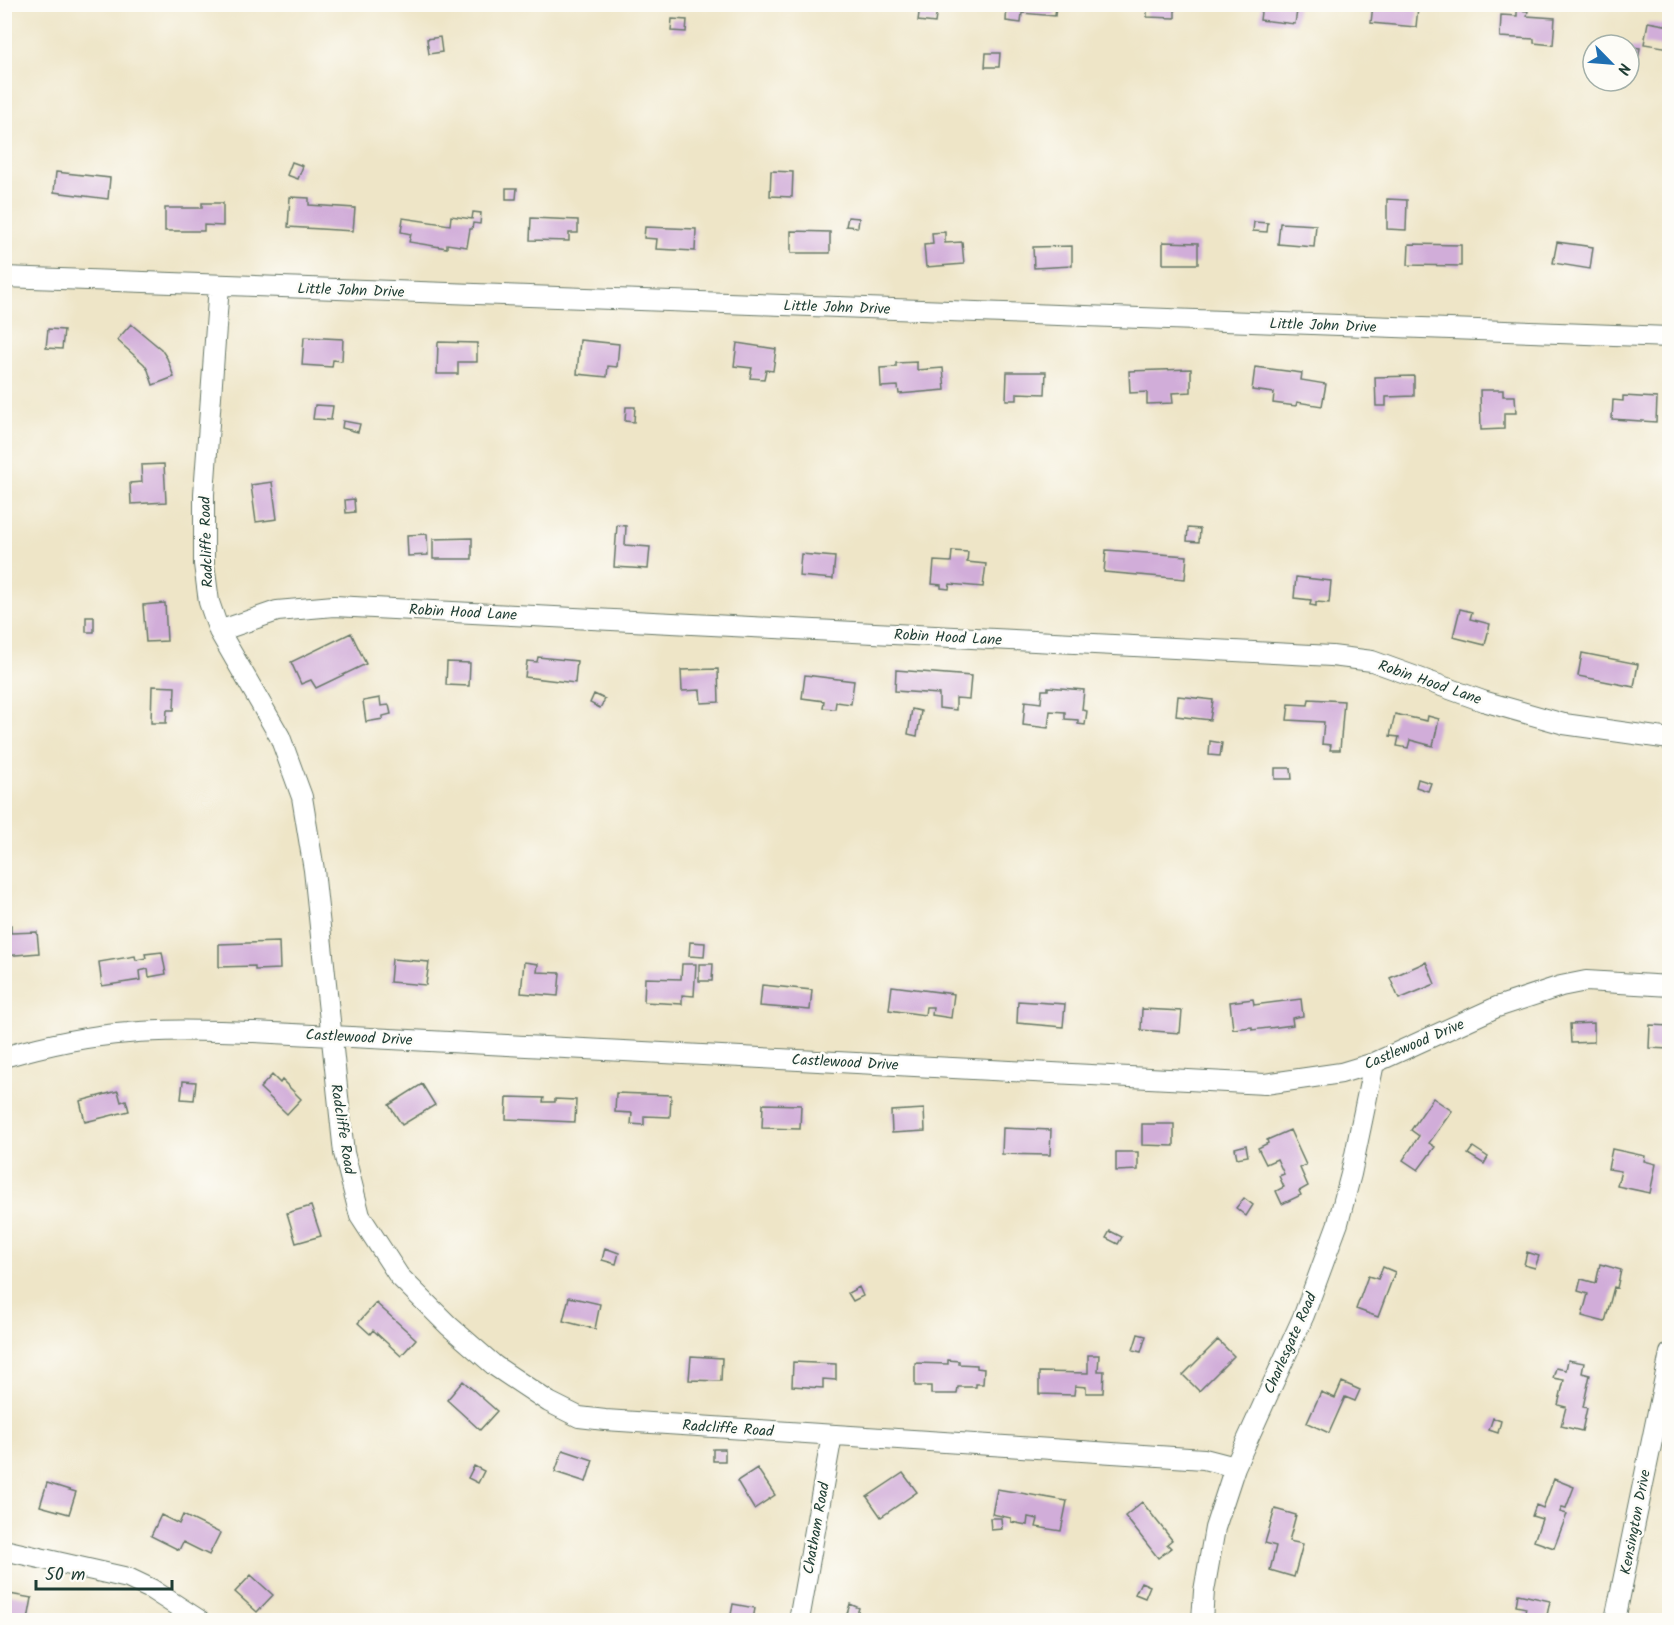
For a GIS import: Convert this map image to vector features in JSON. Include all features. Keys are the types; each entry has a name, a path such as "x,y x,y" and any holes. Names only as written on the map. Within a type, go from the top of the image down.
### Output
{"street":[{"name":"Little John Drive","path":"4,277 1670,337"},
{"name":"Radcliffe Road","path":"219,285 204,494 204,564 209,602 219,631 280,737 302,797 314,870 344,1153 360,1216 399,1276 449,1326 495,1366 549,1402 579,1416 605,1420 1204,1459 1235,1467"},
{"name":"Robin Hood Lane","path":"219,631 277,611 334,606 1332,656 1372,662 1483,701 1564,724 1670,739"},
{"name":"Castlewood Drive","path":"4,1057 38,1047 88,1037 130,1032 254,1032 1264,1084 1341,1073 1374,1063 1497,1007 1561,986 1586,981 1670,986"},
{"name":"Charlesgate Road","path":"1202,1620 1204,1591 1215,1528 1235,1467 1304,1315 1338,1223 1352,1174 1374,1063"},
{"name":"Kensington Drive","path":"1615,1620 1670,1353"},
{"name":"Chatham Road","path":"799,1620 832,1435"},
{"path":"4,1550 128,1578 151,1589 199,1620"}],"building":[{"path":"1007,4 1056,4 1055,16 1022,13 1021,23 1006,21"},
{"path":"1147,4 1175,4 1175,18 1147,17"},
{"path":"1262,4 1298,4 1295,24 1260,20"},
{"path":"1373,4 1418,7 1416,27 1371,23"},
{"path":"920,5 959,5 959,11 937,9 935,23 918,21"},
{"path":"1517,10 1528,11 1527,16 1555,18 1553,45 1534,43 1534,39 1500,37 1501,15 1517,16"},
{"path":"672,19 687,20 686,32 671,31"},
{"path":"1648,22 1670,26 1670,48 1644,44"},
{"path":"440,37 442,52 429,54 427,39"},
{"path":"986,53 1000,53 999,67 985,67"},
{"path":"292,162 303,166 298,179 287,175"},
{"path":"771,171 793,172 792,197 770,196"},
{"path":"56,172 110,178 108,199 54,192"},
{"path":"506,188 517,188 516,199 506,199"},
{"path":"290,197 309,198 309,205 355,208 353,231 288,227"},
{"path":"1387,199 1407,200 1406,230 1387,229"},
{"path":"202,203 223,203 223,226 204,225 204,231 165,231 165,208 202,208"},
{"path":"473,212 481,213 480,224 473,223 467,247 447,244 447,248 409,242 411,234 401,232 403,218 450,225 451,216 472,219"},
{"path":"848,217 859,218 858,227 846,226"},
{"path":"531,218 578,220 578,233 569,233 569,241 530,240"},
{"path":"1254,222 1268,223 1267,232 1253,231"},
{"path":"1280,223 1316,225 1314,247 1278,244"},
{"path":"645,227 696,229 695,251 656,249 657,239 644,238"},
{"path":"791,231 830,232 830,253 791,253"},
{"path":"945,232 945,243 962,242 964,264 926,267 924,245 933,244 932,233"},
{"path":"1163,242 1198,243 1198,264 1163,264"},
{"path":"1557,242 1593,247 1590,269 1553,263"},
{"path":"1409,244 1461,245 1461,266 1408,265"},
{"path":"1072,246 1072,266 1034,268 1033,247"},
{"path":"131,324 161,349 174,377 153,385 144,364 117,340"},
{"path":"48,329 64,330 62,349 46,348"},
{"path":"304,337 343,339 342,361 333,360 332,367 302,365"},
{"path":"580,340 619,344 617,367 608,366 607,377 577,374"},
{"path":"438,342 477,343 477,362 458,362 458,374 437,374"},
{"path":"737,343 776,349 773,371 766,370 764,379 750,378 752,368 734,366"},
{"path":"917,362 917,370 943,368 945,390 899,394 898,386 881,387 880,368 896,367 896,363"},
{"path":"1255,367 1302,373 1301,380 1326,384 1322,406 1297,402 1296,406 1273,403 1274,393 1252,390"},
{"path":"1191,369 1191,392 1172,393 1173,403 1147,404 1147,392 1130,393 1129,371"},
{"path":"1007,372 1046,372 1045,394 1017,393 1017,400 1006,400"},
{"path":"1414,376 1414,396 1386,397 1386,406 1376,406 1375,377"},
{"path":"1480,390 1503,390 1503,396 1515,396 1516,413 1504,413 1504,429 1481,430"},
{"path":"1623,396 1657,398 1656,422 1612,419 1613,400 1623,401"},
{"path":"315,405 333,406 331,420 313,419"},
{"path":"626,407 635,407 634,422 625,421"},
{"path":"343,421 360,424 358,432 342,428"},
{"path":"164,464 166,502 131,504 130,483 142,482 141,465"},
{"path":"272,482 277,519 256,522 251,485"},
{"path":"354,499 355,512 346,513 345,500"},
{"path":"617,525 626,526 625,545 650,547 648,569 614,567"},
{"path":"1188,528 1200,529 1199,542 1187,541"},
{"path":"427,534 428,555 408,556 407,535"},
{"path":"472,538 472,559 433,559 433,539"},
{"path":"1106,550 1187,556 1185,579 1104,572"},
{"path":"952,551 968,552 967,562 986,564 983,587 950,584 949,589 932,584 934,561 951,562"},
{"path":"801,554 835,557 833,579 799,576"},
{"path":"1296,577 1331,581 1329,603 1316,602 1316,606 1310,605 1311,600 1294,598"},
{"path":"165,603 167,641 146,642 143,605"},
{"path":"1460,609 1472,612 1470,619 1490,624 1485,645 1453,637"},
{"path":"86,617 94,617 94,632 86,632"},
{"path":"351,633 366,664 316,688 311,680 301,684 291,662"},
{"path":"1582,653 1638,664 1634,687 1578,676"},
{"path":"538,657 577,661 575,683 525,677 527,661 537,662"},
{"path":"447,662 470,663 469,686 446,685"},
{"path":"718,669 719,702 701,703 700,690 682,691 681,670"},
{"path":"896,670 971,676 969,699 956,698 956,710 939,708 939,694 895,691"},
{"path":"805,675 854,681 851,704 836,702 835,709 823,708 824,701 802,698"},
{"path":"152,686 175,687 174,710 167,710 166,723 151,723"},
{"path":"1048,687 1084,690 1082,710 1087,711 1085,725 1078,724 1078,720 1065,719 1065,712 1050,711 1048,728 1023,725 1025,701 1041,703 1042,690 1048,690"},
{"path":"594,694 605,699 600,708 590,703"},
{"path":"1178,696 1213,700 1210,720 1176,716"},
{"path":"380,698 381,706 389,705 391,714 383,716 383,719 366,722 363,701"},
{"path":"1309,699 1344,701 1340,750 1330,750 1331,745 1322,744 1324,722 1287,720 1289,704 1308,705"},
{"path":"912,709 921,711 917,736 908,734"},
{"path":"1395,714 1427,721 1428,716 1439,719 1433,746 1410,740 1408,748 1397,746 1399,737 1390,736"},
{"path":"1210,741 1222,743 1220,756 1209,755"},
{"path":"1275,768 1291,768 1292,779 1275,779"},
{"path":"1418,779 1431,783 1428,791 1416,787"},
{"path":"11,925 11,933 37,932 39,953 4,956 4,926"},
{"path":"279,942 280,969 255,970 255,966 219,967 219,944"},
{"path":"690,942 705,943 704,957 689,956"},
{"path":"162,952 166,974 149,977 148,969 139,971 140,980 102,986 99,962 135,956 136,960 146,958 145,954"},
{"path":"392,959 429,962 426,985 390,982"},
{"path":"524,962 538,964 537,972 560,973 558,996 521,993"},
{"path":"1426,962 1435,984 1399,999 1390,978"},
{"path":"682,964 696,964 694,996 682,995 682,1004 644,1002 645,978 681,979"},
{"path":"699,964 713,964 712,981 699,981"},
{"path":"762,985 812,990 810,1010 760,1006"},
{"path":"892,986 954,994 951,1018 932,1015 933,1007 926,1007 925,1015 889,1010"},
{"path":"1253,999 1254,1005 1301,999 1303,1016 1292,1018 1293,1025 1252,1030 1252,1027 1233,1029 1230,1002"},
{"path":"1018,1001 1065,1004 1063,1027 1017,1023"},
{"path":"1142,1009 1182,1011 1180,1033 1141,1030"},
{"path":"1594,1023 1594,1042 1571,1043 1570,1024"},
{"path":"1650,1025 1670,1026 1670,1049 1649,1048"},
{"path":"272,1075 280,1083 282,1080 301,1099 287,1114 260,1088"},
{"path":"183,1081 196,1082 194,1100 181,1099"},
{"path":"422,1084 435,1105 402,1125 389,1105"},
{"path":"118,1091 121,1102 126,1100 129,1111 85,1122 80,1101"},
{"path":"616,1093 671,1095 670,1117 644,1116 644,1125 631,1124 632,1113 615,1112"},
{"path":"507,1097 544,1098 543,1102 555,1102 555,1099 576,1100 575,1122 506,1119"},
{"path":"1433,1098 1452,1111 1429,1143 1435,1147 1418,1170 1403,1160 1419,1136 1411,1130"},
{"path":"763,1104 801,1105 800,1129 762,1128"},
{"path":"924,1109 925,1131 892,1133 891,1111"},
{"path":"1142,1124 1174,1124 1174,1146 1142,1145"},
{"path":"1003,1128 1051,1130 1050,1155 1002,1154"},
{"path":"1290,1130 1306,1165 1300,1168 1308,1186 1299,1191 1301,1195 1282,1204 1276,1191 1284,1187 1279,1176 1284,1174 1277,1159 1266,1164 1258,1148 1268,1143 1267,1140"},
{"path":"1246,1145 1248,1156 1237,1158 1235,1148"},
{"path":"1473,1147 1488,1157 1484,1164 1468,1154"},
{"path":"1612,1149 1645,1156 1644,1161 1656,1164 1650,1193 1617,1186 1621,1171 1608,1169"},
{"path":"1116,1152 1138,1152 1138,1170 1116,1171"},
{"path":"1244,1198 1253,1205 1246,1216 1236,1208"},
{"path":"311,1206 321,1236 296,1243 287,1213"},
{"path":"1110,1231 1122,1237 1118,1244 1106,1238"},
{"path":"605,1248 619,1253 616,1264 602,1260"},
{"path":"1527,1252 1539,1256 1535,1268 1524,1265"},
{"path":"1600,1264 1621,1270 1605,1322 1582,1316 1588,1294 1578,1291 1581,1279 1596,1283"},
{"path":"1383,1267 1395,1272 1378,1317 1356,1309 1368,1276 1378,1279"},
{"path":"859,1287 863,1296 853,1301 848,1293"},
{"path":"569,1297 600,1304 595,1329 563,1321"},
{"path":"376,1303 416,1339 401,1356 373,1330 370,1334 358,1323"},
{"path":"1138,1334 1146,1336 1141,1352 1133,1350"},
{"path":"1218,1340 1234,1356 1199,1391 1183,1375"},
{"path":"1088,1355 1099,1355 1098,1371 1104,1371 1103,1393 1086,1393 1086,1387 1075,1386 1074,1395 1039,1394 1039,1372 1088,1373"},
{"path":"691,1356 722,1358 721,1381 689,1380"},
{"path":"948,1360 959,1361 959,1364 977,1365 977,1368 984,1369 983,1384 976,1384 976,1387 958,1387 957,1394 931,1394 931,1386 915,1386 915,1363 948,1364"},
{"path":"1568,1360 1584,1363 1582,1373 1590,1375 1583,1407 1587,1408 1582,1431 1561,1426 1566,1407 1558,1405 1564,1380 1553,1378 1556,1368 1566,1370"},
{"path":"793,1362 836,1364 836,1380 823,1379 823,1388 792,1386"},
{"path":"463,1381 497,1411 480,1430 447,1400"},
{"path":"1342,1382 1360,1390 1355,1401 1345,1397 1329,1433 1307,1423 1321,1392 1335,1398"},
{"path":"1493,1418 1501,1421 1498,1433 1489,1430"},
{"path":"713,1449 725,1449 725,1461 713,1461"},
{"path":"563,1450 593,1460 586,1482 555,1472"},
{"path":"474,1466 484,1471 478,1483 468,1478"},
{"path":"757,1468 775,1495 754,1509 737,1481"},
{"path":"903,1473 917,1492 881,1517 867,1497"},
{"path":"1554,1479 1574,1487 1566,1508 1562,1507 1560,1512 1567,1514 1554,1548 1534,1541 1542,1519 1532,1516 1536,1505 1543,1508"},
{"path":"47,1483 76,1492 69,1514 40,1506"},
{"path":"997,1489 1067,1501 1061,1531 1036,1527 1038,1519 1028,1517 1027,1525 1011,1522 1011,1518 992,1514"},
{"path":"1142,1502 1172,1540 1167,1544 1171,1548 1158,1558 1125,1516"},
{"path":"1275,1509 1296,1515 1289,1541 1303,1544 1294,1577 1270,1570 1276,1546 1265,1543"},
{"path":"161,1515 179,1524 183,1515 220,1533 209,1555 183,1542 179,1550 151,1536"},
{"path":"990,1518 1001,1518 1002,1529 991,1530"},
{"path":"251,1575 273,1595 257,1612 235,1592"},
{"path":"1141,1582 1150,1586 1145,1598 1135,1594"},
{"path":"4,1593 32,1598 28,1620 4,1616"},
{"path":"1518,1594 1550,1601 1546,1620 1523,1620 1526,1608 1516,1606"},
{"path":"733,1604 755,1608 753,1620 730,1620"},
{"path":"850,1604 859,1608 855,1620 846,1617"}]}
